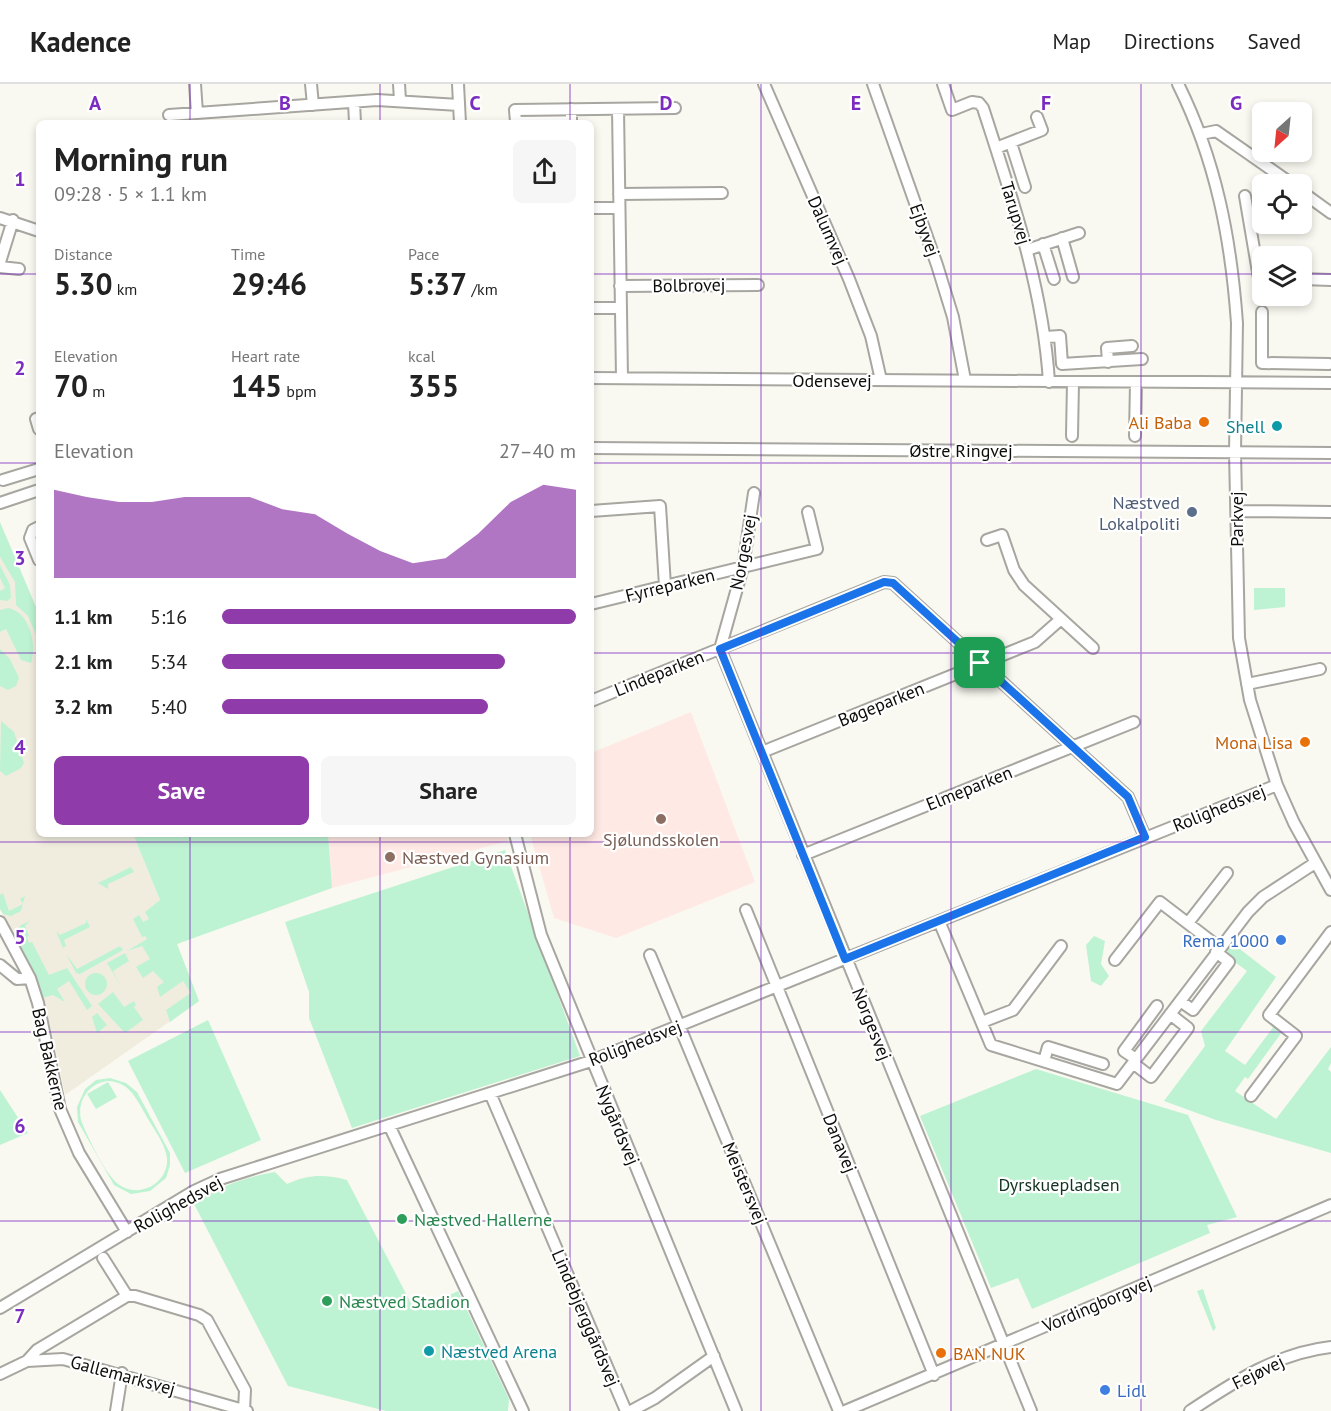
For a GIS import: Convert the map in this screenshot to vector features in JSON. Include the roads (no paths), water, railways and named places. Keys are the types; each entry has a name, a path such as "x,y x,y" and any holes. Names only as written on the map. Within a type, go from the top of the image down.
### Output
{"street":[{"path":"195,84 197,113"},
{"path":"311,84 313,105"},
{"path":"399,84 400,100"},
{"path":"458,84 460,120"},
{"name":"Dalumvej","path":"764,84 872,336 881,380"},
{"name":"Ejbyvej","path":"873,84 937,264 953,317 965,380"},
{"name":"Tarupvej","path":"943,84 952,110 972,102 979,103 996,148 1027,250 1046,337 1049,382"},
{"name":"Parkvej","path":"1178,84 1201,134 1217,184 1229,237 1238,322 1235,452 1239,638 1247,684 1261,739 1277,785 1315,863 1331,890"},
{"path":"169,115 181,119 197,113 400,100 459,105"},
{"path":"354,102 355,120"},
{"path":"516,120 515,110 675,108"},
{"path":"571,109 572,120"},
{"path":"618,109 622,378"},
{"path":"996,148 1042,130 1037,117"},
{"path":"1201,134 1216,131 1278,174"},
{"path":"1011,143 1025,187"},
{"path":"619,194 722,193"},
{"path":"1245,196 1254,246"},
{"path":"1312,199 1331,213"},
{"path":"594,208 620,208"},
{"path":"0,218 13,220 36,230"},
{"path":"0,261 13,220"},
{"path":"1027,250 1079,233"},
{"path":"1062,238 1073,277"},
{"path":"1042,244 1054,279"},
{"path":"0,267 19,269"},
{"path":"1312,279 1331,280"},
{"name":"Bolbrovej","path":"620,286 758,285"},
{"path":"594,309 621,308"},
{"path":"1262,312 1262,363 1329,364"},
{"path":"1046,337 1060,336 1062,364 1142,359"},
{"path":"1108,362 1107,348 1132,346"},
{"path":"1297,383 1298,364"},
{"name":"Odensevej","path":"594,378 1331,383"},
{"path":"1072,382 1072,435"},
{"path":"1135,436 1136,382"},
{"name":"Østre Ringvej","path":"594,448 1331,453"},
{"path":"3,480 36,470"},
{"path":"0,503 36,491"},
{"name":"Norgesvej","path":"754,493 743,567 720,649 1003,1346"},
{"path":"594,511 660,506 665,586"},
{"path":"1237,511 1331,512"},
{"name":"Fyrreparken","path":"594,603 817,549 808,512"},
{"path":"1311,524 1312,512"},
{"path":"36,528 30,538 36,553"},
{"path":"987,540 1002,536 1014,570 1024,585 1093,648"},
{"name":"Lindeparken","path":"594,700 884,582 893,583 1128,797 1145,837"},
{"name":"Bøgeparken","path":"762,752 1035,642 1061,619"},
{"path":"1247,684 1320,669"},
{"name":"Elmeparken","path":"803,855 1134,722"},
{"name":"Rolighedsvej","path":"0,1308 194,1191 220,1179 591,1061 1277,785"},
{"name":"Nygårdsvej","path":"516,837 541,935 736,1411"},
{"path":"939,921 991,1045 1117,1084 1248,912 1263,897 1315,863"},
{"path":"1188,923 1227,873"},
{"path":"1115,960 1160,902 1188,923 1229,962 1193,1010 1180,1000"},
{"name":"Danavej","path":"746,910 934,1375"},
{"name":"Bag Bakkerne","path":"0,922 30,978 40,1011 60,1109 79,1153 127,1232"},
{"path":"1251,1096 1296,1036 1269,1015 1331,932"},
{"path":"982,1022 1013,1010 1061,946"},
{"name":"Meistersvej","path":"650,955 840,1411"},
{"path":"0,965 17,979 30,978"},
{"path":"1157,1006 1124,1051 1151,1077 1188,1028 1170,1014"},
{"path":"1044,1061 1048,1047 1103,1064"},
{"name":"Lindebjerggårdsvej","path":"490,1093 626,1411"},
{"path":"389,1125 523,1411"},
{"name":"Vordingborgvej","path":"845,1411 860,1408 1331,1205"},
{"path":"103,1257 127,1296"},
{"path":"27,1361 37,1350 127,1296 135,1296 199,1315 207,1320 244,1390 245,1411"},
{"path":"56,1339 63,1359"},
{"path":"1003,1346 1031,1411"},
{"name":"Fejøvej","path":"1190,1411 1258,1368 1315,1349 1331,1347"},
{"path":"631,1411 655,1398 714,1356"},
{"name":"Gallemarksvej","path":"0,1374 27,1361 63,1359 122,1373 245,1411"},
{"path":"116,1411 122,1373"}],"place":[{"name":"Ali Baba","path":"1204,422"},
{"name":"Shell","path":"1277,426"},
{"name":"Næstved Lokalpoliti","path":"1192,512"},
{"name":"Mona Lisa","path":"1305,742"},
{"name":"Sjølundsskolen","path":"661,819"},
{"name":"Næstved Gynasium","path":"390,857"},
{"name":"Rema 1000","path":"1281,940"},
{"name":"Næstved Hallerne","path":"402,1219"},
{"name":"Næstved Stadion","path":"327,1301"},
{"name":"Næstved Arena","path":"429,1351"},
{"name":"BAN NUK","path":"941,1353"},
{"name":"Lidl","path":"1105,1390"}],"park label":[{"name":"Dyrskuepladsen","path":"1059,1184"}]}
